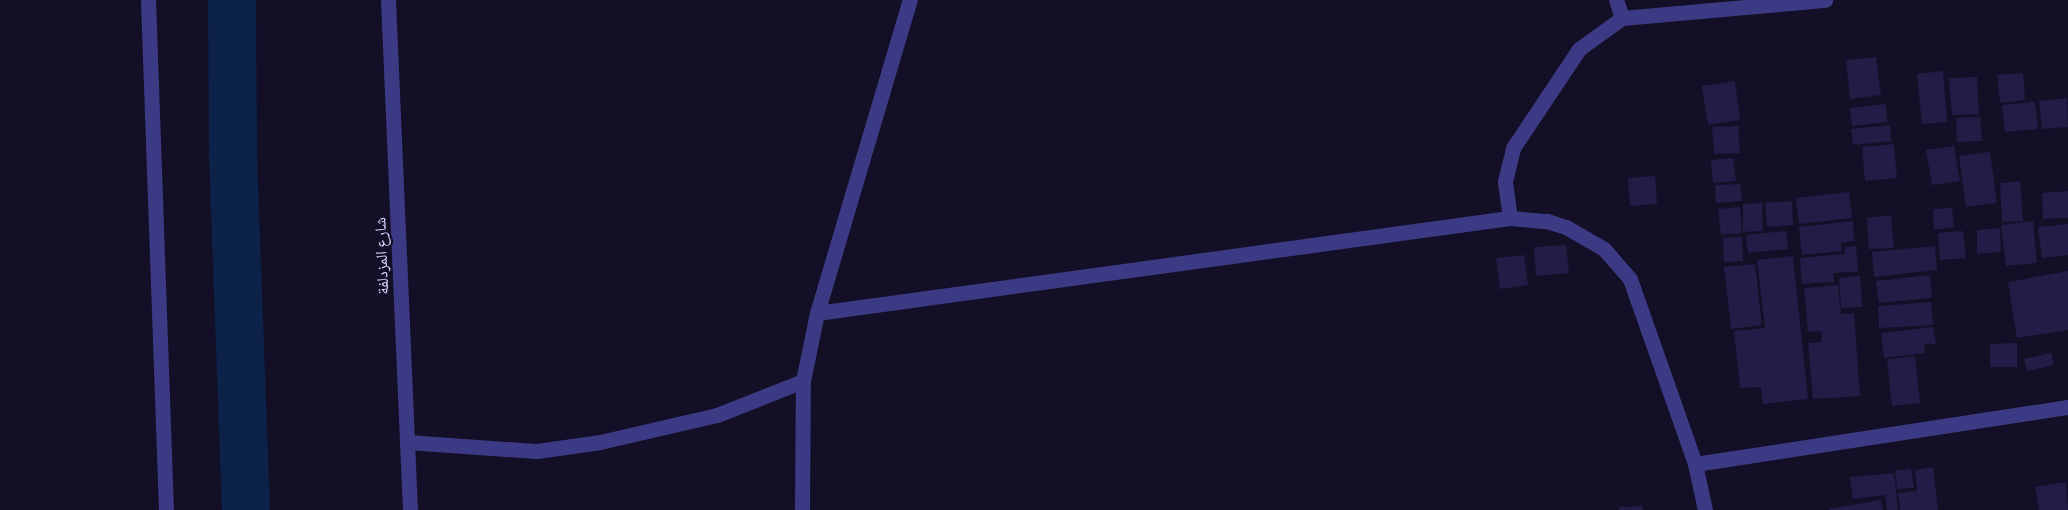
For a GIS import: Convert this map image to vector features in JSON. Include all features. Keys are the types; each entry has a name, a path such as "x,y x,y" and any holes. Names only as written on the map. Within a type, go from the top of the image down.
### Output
{"street":[{"path":"148,0 166,510"},
{"name":"شارع المزدلفة","path":"388,0 410,510"},
{"path":"802,510 803,381 817,314 910,0"},
{"path":"1616,0 1622,18"},
{"path":"1510,218 1505,181 1513,148 1579,49 1622,18 1825,0"},
{"path":"817,314 1510,218 1566,227 1617,260 1630,279 1695,464 1705,510"},
{"path":"407,442 537,452 590,444 707,418 760,402 803,381"},
{"path":"1695,464 2068,407"}],"building":[{"path":"1876,57 1881,95 1850,99 1846,60"},
{"path":"1943,71 1947,122 1922,124 1917,74"},
{"path":"2023,73 2025,100 2000,103 1997,75"},
{"path":"1977,77 1979,114 1952,115 1949,78"},
{"path":"1735,81 1740,120 1708,125 1702,86"},
{"path":"2067,98 2068,127 2042,129 2039,101"},
{"path":"2035,102 2038,129 2005,132 2002,105"},
{"path":"1886,104 1887,122 1852,126 1850,108"},
{"path":"1980,117 1982,141 1957,142 1956,118"},
{"path":"1890,125 1891,141 1853,145 1851,129"},
{"path":"1738,126 1740,153 1714,154 1712,127"},
{"path":"1894,144 1897,178 1865,181 1862,147"},
{"path":"1954,146 1960,181 1932,185 1926,150"},
{"path":"1990,152 1997,203 1966,207 1959,156"},
{"path":"1733,158 1736,181 1713,183 1711,160"},
{"path":"1655,176 1657,204 1630,206 1628,178"},
{"path":"2020,181 2023,221 2002,222 2000,183"},
{"path":"1740,184 1742,201 1716,203 1715,185"},
{"path":"2068,191 2068,218 2043,219 2042,193"},
{"path":"1849,192 1852,218 1799,224 1796,198"},
{"path":"1792,201 1793,225 1767,227 1765,203"},
{"path":"1762,203 1763,231 1743,232 1743,204"},
{"path":"1740,207 1742,233 1721,235 1718,209"},
{"path":"1952,208 1954,227 1934,230 1933,209"},
{"path":"1891,215 1894,248 1869,249 1867,218"},
{"path":"1853,221 1854,241 1841,243 1842,251 1802,255 1799,227"},
{"path":"2033,221 2037,263 2006,266 2001,225"},
{"path":"2068,224 2068,255 2042,258 2038,227"},
{"path":"2000,228 2001,252 1977,254 1977,230"},
{"path":"1786,231 1788,249 1748,253 1746,235"},
{"path":"1963,231 1966,258 1940,260 1938,233"},
{"path":"1742,237 1743,261 1724,262 1723,238"},
{"path":"1566,245 1569,273 1536,276 1534,247"},
{"path":"1856,246 1858,272 1833,273 1834,282 1802,284 1800,258 1845,254 1845,247"},
{"path":"1935,246 1937,270 1874,277 1872,252"},
{"path":"1524,255 1528,285 1500,289 1496,258"},
{"path":"1793,256 1808,399 1763,404 1761,387 1740,388 1734,331 1765,328 1757,260"},
{"path":"1755,264 1762,325 1731,329 1724,267"},
{"path":"2068,271 2068,330 2017,338 2008,282"},
{"path":"1930,275 1932,298 1879,303 1876,281"},
{"path":"1860,276 1862,307 1841,308 1839,278"},
{"path":"1838,285 1841,314 1854,313 1860,396 1813,399 1808,343 1822,342 1821,331 1808,332 1804,288"},
{"path":"1931,302 1933,325 1879,328 1878,306"},
{"path":"1933,327 1936,344 1924,344 1925,353 1884,358 1881,333"},
{"path":"2017,343 2017,367 1990,367 1990,344"},
{"path":"2051,353 2054,365 2027,371 2024,359"},
{"path":"1915,356 1920,403 1892,406 1887,359"},
{"path":"1933,467 1938,510 1900,510 1898,493 1917,491 1915,470"},
{"path":"1911,469 1914,488 1897,489 1895,470"},
{"path":"1894,473 1898,510 1887,510 1885,495 1853,499 1850,477"},
{"path":"2066,482 2068,510 2039,510 2035,487"},
{"path":"1881,500 1883,510 1829,510 1829,509"},
{"path":"1642,506 1643,510 1619,510 1619,507"}],"waterway":[{"path":"232,0 233,156 246,510"}]}
